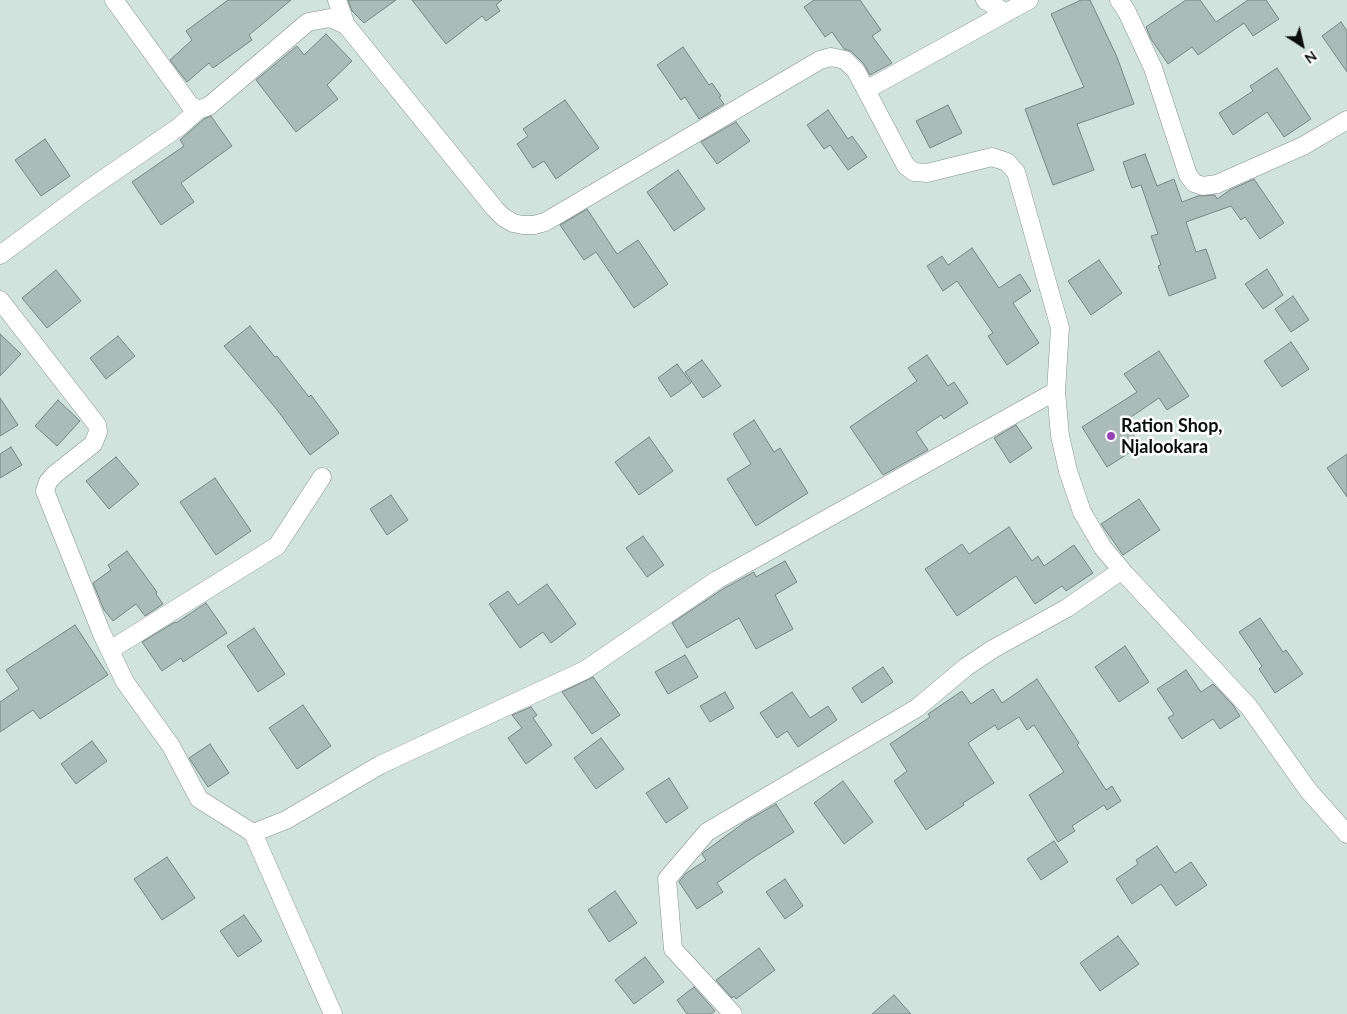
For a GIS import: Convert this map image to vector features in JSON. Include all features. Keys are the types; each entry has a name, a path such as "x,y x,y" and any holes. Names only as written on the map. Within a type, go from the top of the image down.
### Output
{"street":[{"path":"114,0 190,105 198,110"},
{"path":"338,0 346,25 495,209 513,223 534,225 545,222 820,60 831,57 845,60 856,71 906,166 914,172 927,173 992,157 1007,162 1016,172 1060,328 1056,391 1060,436 1068,471 1082,512 1104,548 1122,570 1250,707 1308,790 1347,834"},
{"path":"985,0 1006,13"},
{"path":"866,90 1029,0"},
{"path":"1119,0 1127,12 1153,68 1188,175 1194,183 1203,186 1217,184 1303,146 1347,120"},
{"path":"0,255 86,191 178,127 198,110 209,106 308,22 330,18 346,25"},
{"path":"0,300 97,425 98,432 93,444 54,475 48,482 45,491 110,650 125,682 171,746 199,799 253,833 333,1014"},
{"path":"253,833 286,820 380,765 585,670 717,580 1056,391"},
{"path":"110,650 277,546 322,477"},
{"path":"733,1014 673,949 667,879 707,832 916,708 973,662 1067,608 1122,570"}],"building":[{"path":"228,0 291,0 249,35 252,40 213,68 209,63 187,82 170,60 192,40 186,31"},
{"path":"348,0 396,0 364,23 352,11"},
{"path":"412,0 502,0 496,5 500,11 486,21 482,16 446,44"},
{"path":"814,0 860,0 881,30 872,36 892,63 870,75 864,64 851,51 844,49 832,32 825,37 804,7"},
{"path":"1081,0 1090,0 1117,57 1134,104 1077,124 1094,170 1053,185 1025,109 1084,87 1051,14"},
{"path":"1186,0 1200,0 1216,22 1248,0 1266,0 1279,19 1253,36 1244,23 1198,55 1192,47 1168,64 1151,39 1146,27"},
{"path":"1341,22 1347,31 1347,72 1322,36"},
{"path":"326,34 352,61 327,85 338,99 296,132 256,80 297,46 304,55"},
{"path":"683,47 709,85 712,83 724,104 699,119 685,97 681,100 657,65"},
{"path":"1277,68 1311,119 1284,137 1267,112 1233,135 1219,113 1253,91 1250,86"},
{"path":"565,100 599,148 556,179 544,161 533,168 517,144 528,136 523,129"},
{"path":"948,105 962,133 930,148 916,121"},
{"path":"828,110 848,139 852,136 867,157 848,170 830,145 824,149 807,125"},
{"path":"211,116 232,146 181,183 194,202 161,225 132,182 184,146 180,140 204,119"},
{"path":"736,122 750,141 717,164 701,142"},
{"path":"45,139 70,176 41,196 15,160"},
{"path":"1145,154 1157,186 1174,179 1182,202 1198,196 1215,195 1217,199 1230,190 1254,179 1284,223 1260,239 1245,217 1241,220 1231,206 1186,222 1196,252 1206,249 1216,278 1169,296 1158,266 1161,265 1151,236 1158,234 1141,185 1132,188 1123,162"},
{"path":"678,170 705,209 674,231 647,192"},
{"path":"587,209 617,254 638,240 668,284 634,308 596,252 584,260 560,225"},
{"path":"972,248 999,288 1020,274 1031,291 1013,303 1039,343 1007,365 988,336 993,333 957,281 943,291 927,266 942,256 948,265"},
{"path":"1099,260 1122,293 1091,315 1068,281"},
{"path":"1267,269 1283,295 1263,309 1245,284"},
{"path":"56,270 81,301 47,328 22,298"},
{"path":"1293,296 1309,320 1291,332 1275,309"},
{"path":"250,326 275,357 277,356 309,397 311,395 339,433 310,455 278,411 224,346"},
{"path":"0,334 21,354 0,376"},
{"path":"118,336 135,356 106,379 90,358"},
{"path":"1291,342 1309,369 1282,387 1264,361"},
{"path":"1159,351 1189,396 1167,410 1159,398 1125,421 1140,446 1107,467 1082,427 1137,392 1124,374"},
{"path":"927,355 948,386 954,382 968,403 944,419 941,415 916,432 928,450 883,475 850,427 917,381 908,368"},
{"path":"702,360 721,386 703,398 685,372"},
{"path":"677,364 691,383 671,397 658,378"},
{"path":"0,398 18,425 0,436"},
{"path":"58,400 80,421 57,446 35,426"},
{"path":"754,420 774,452 780,448 808,493 756,526 727,479 751,464 733,434"},
{"path":"1016,425 1032,448 1010,463 994,438"},
{"path":"649,437 673,471 639,495 615,462"},
{"path":"11,447 22,465 0,478 0,454"},
{"path":"1347,454 1347,497 1327,468"},
{"path":"116,457 139,484 109,509 86,481"},
{"path":"215,478 251,531 216,555 180,502"},
{"path":"391,495 408,520 387,535 370,509"},
{"path":"1139,499 1160,530 1123,555 1101,524"},
{"path":"1009,527 1032,561 1038,556 1044,566 1074,545 1093,573 1066,591 1062,586 1035,604 1016,576 957,616 925,569 962,544 969,554"},
{"path":"643,536 664,565 647,577 626,548"},
{"path":"127,551 157,592 156,594 163,604 145,616 136,604 113,621 104,610 93,583 111,570 108,565"},
{"path":"785,561 797,582 775,595 793,629 756,649 739,618 687,648 672,623 723,589 754,572 756,577"},
{"path":"547,584 576,624 551,643 543,632 520,648 489,604 508,591 518,605"},
{"path":"206,603 227,633 183,662 181,658 162,671 142,642"},
{"path":"1260,618 1283,652 1286,650 1303,674 1275,693 1259,669 1262,666 1239,632"},
{"path":"75,625 108,675 40,719 33,710 0,732 0,702 19,689 6,670"},
{"path":"254,628 285,674 258,692 227,646"},
{"path":"1125,646 1149,682 1119,702 1095,667"},
{"path":"685,655 698,677 668,694 655,672"},
{"path":"883,667 893,682 862,703 852,688"},
{"path":"1186,670 1201,692 1213,684 1233,705 1240,716 1220,729 1213,719 1182,739 1168,718 1174,714 1157,689"},
{"path":"593,677 620,715 592,734 562,692"},
{"path":"1037,679 1079,743 1077,745 1106,790 1112,786 1121,801 1107,810 1104,805 1072,826 1075,831 1058,842 1029,795 1064,772 1034,725 1027,730 1019,717 998,730 995,725 968,743 994,783 926,830 894,781 907,771 890,744 930,717 928,714 962,691 971,704 993,689 1002,703"},
{"path":"725,692 734,708 710,722 700,706"},
{"path":"792,692 810,718 828,706 837,720 798,747 787,731 777,738 760,713"},
{"path":"303,705 331,746 297,769 269,728"},
{"path":"531,707 537,715 533,718 552,745 526,764 508,738 522,728 512,715"},
{"path":"601,738 624,769 596,789 574,758"},
{"path":"92,741 107,761 76,784 61,764"},
{"path":"210,744 229,773 208,787 189,758"},
{"path":"669,778 688,808 666,823 646,793"},
{"path":"843,781 873,822 844,844 814,803"},
{"path":"776,804 794,832 717,883 723,892 697,909 679,882 685,874 706,860 702,854 704,852 745,822"},
{"path":"1054,841 1068,862 1041,880 1027,859"},
{"path":"1157,846 1175,873 1191,862 1207,885 1176,906 1161,884 1132,904 1116,879 1138,864 1136,860"},
{"path":"167,857 195,898 162,920 134,879"},
{"path":"785,879 803,906 785,919 766,892"},
{"path":"615,891 637,923 609,942 588,910"},
{"path":"244,915 262,941 238,957 220,931"},
{"path":"1118,936 1139,964 1100,991 1080,963"},
{"path":"759,948 775,970 736,999 734,996 732,998 716,980"},
{"path":"645,957 664,982 634,1004 615,980"},
{"path":"694,987 715,1011 711,1014 687,1014 677,1000"},
{"path":"894,995 911,1014 872,1014"}],"place":[{"name":"Ration Shop, Njalookara","path":"1111,436"}]}
